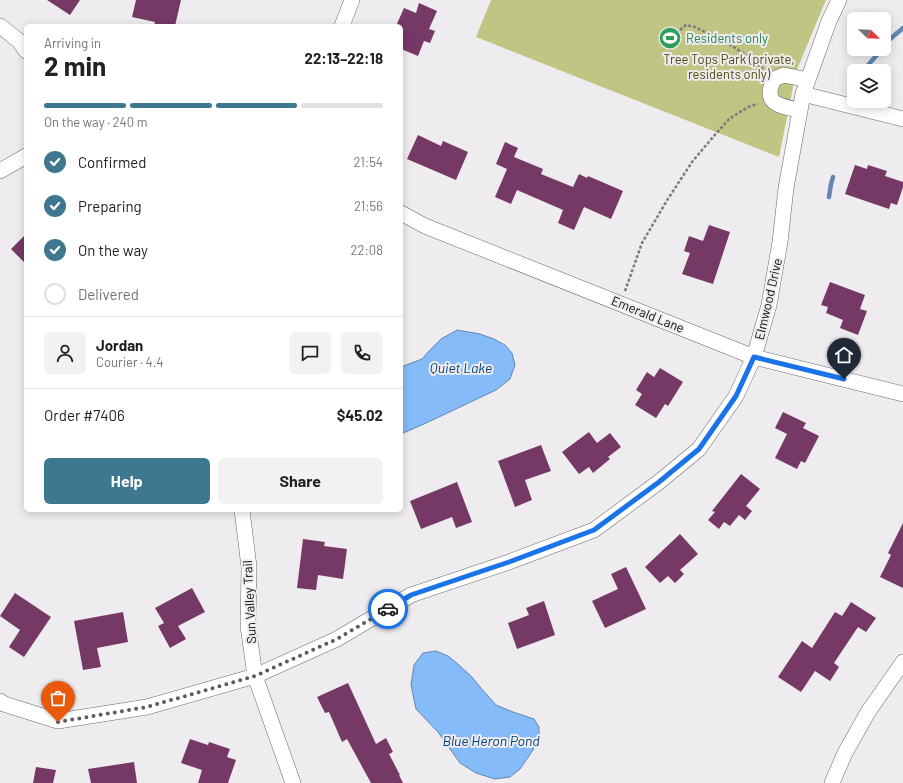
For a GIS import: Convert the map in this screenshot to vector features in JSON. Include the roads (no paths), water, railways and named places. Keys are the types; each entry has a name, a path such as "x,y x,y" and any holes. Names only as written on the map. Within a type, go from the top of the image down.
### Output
{"street":[{"path":"343,24 352,0"},
{"name":"Elmwood Drive","path":"0,701 4,704 58,722 147,707 255,676 337,639 411,595 509,562 594,530 659,482 699,449 736,396 754,357 769,305 780,242 786,188 805,87 829,21 839,0"},
{"path":"0,26 19,41 24,48"},
{"path":"800,110 777,103 769,94 770,86 774,79 789,76 805,87 903,120"},
{"path":"0,172 24,157"},
{"name":"Emerald Lane","path":"403,214 425,226 754,357 903,394"},
{"name":"Sun Valley Trail","path":"242,512 249,567 248,626 255,676 293,783"},
{"path":"832,783 845,753 868,712 903,662"}],"water":[{"name":"Quiet Lake","path":"457,330 480,334 505,345 512,353 515,365 510,379 496,390 403,433 403,366 422,359 441,339"},
{"name":"Blue Heron Pond","path":"436,651 448,656 459,665 472,677 496,705 534,719 539,727 539,736 533,750 520,769 510,777 495,779 476,773 460,763 438,732 416,709 411,685 414,665 423,653"}],"waterway":[{"path":"891,38 903,28"},
{"path":"869,64 876,56"},
{"path":"829,197 833,177"}],"place":[{"name":"Residents only","path":"670,38"}],"park label":[{"name":"Tree Tops Park (private, residents only)","path":"729,66"}]}
